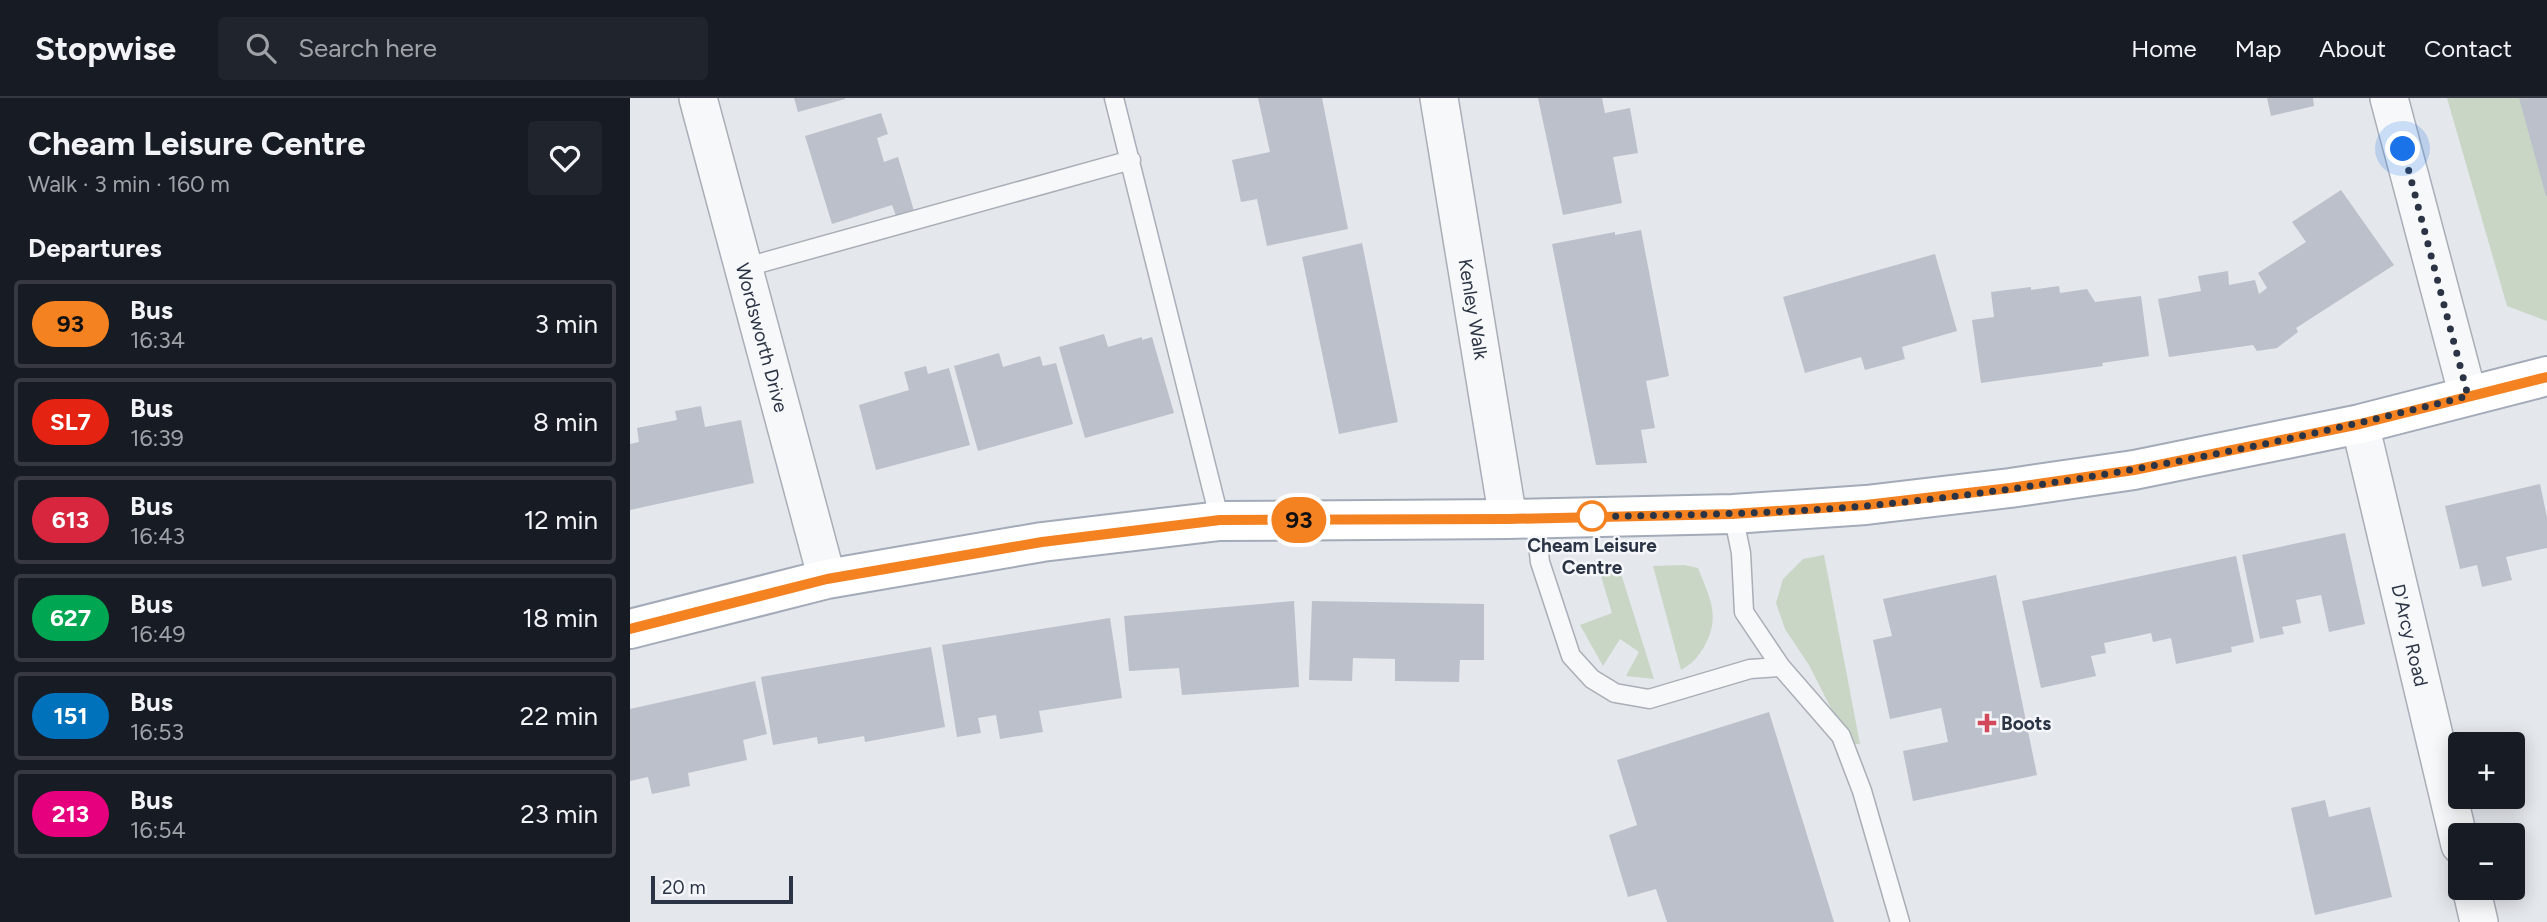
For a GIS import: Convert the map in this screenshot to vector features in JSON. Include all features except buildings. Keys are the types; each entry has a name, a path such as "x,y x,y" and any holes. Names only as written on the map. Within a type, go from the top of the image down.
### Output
{"main road":[{"path":"630,629 827,579 1042,542 1220,520 1732,514 1866,505 2010,488 2134,470 2360,424 2547,376"}],"street":[{"name":"Wordsworth Drive","path":"698,98 827,579"},
{"name":"Kenley Walk","path":"1439,98 1521,518"},
{"path":"2389,98 2468,396"},
{"name":"D'Arcy Road","path":"2360,424 2455,823"},
{"path":"2474,900 2479,922"}],"lane":[{"path":"1114,98 1220,520"},
{"path":"743,268 1131,160"},
{"path":"1732,514 1741,553 1744,612 1780,667 1841,736 1862,790 1900,922"},
{"path":"1521,518 1540,562 1571,656 1591,679 1615,693 1649,699 1751,669 1780,667"}],"green space":[{"path":"2447,98 2547,98 2547,321 2507,306"},
{"path":"1824,555 1860,744 1849,744 1809,665 1785,629 1776,603 1783,579 1803,559"},
{"path":"1618,564 1654,679 1626,676 1639,652 1620,639 1603,666 1580,625 1612,613 1598,566"},
{"path":"1684,565 1698,568 1710,598 1713,617 1704,647 1689,665 1681,670 1653,566"}],"bus line":[{"name":"93","path":"630,629 827,579 1042,542 1220,520 1508,519 1732,514 1866,505 2010,488 2134,470 2360,424 2547,377"}],"place":[{"name":"Cheam Leisure Centre","path":"1592,516"},
{"name":"Boots","path":"1987,723"}],"route":[{"path":"1592,516 1585,517 1732,514 1840,508 2010,488 2134,470 2360,424 2468,396 2403,149"}]}
